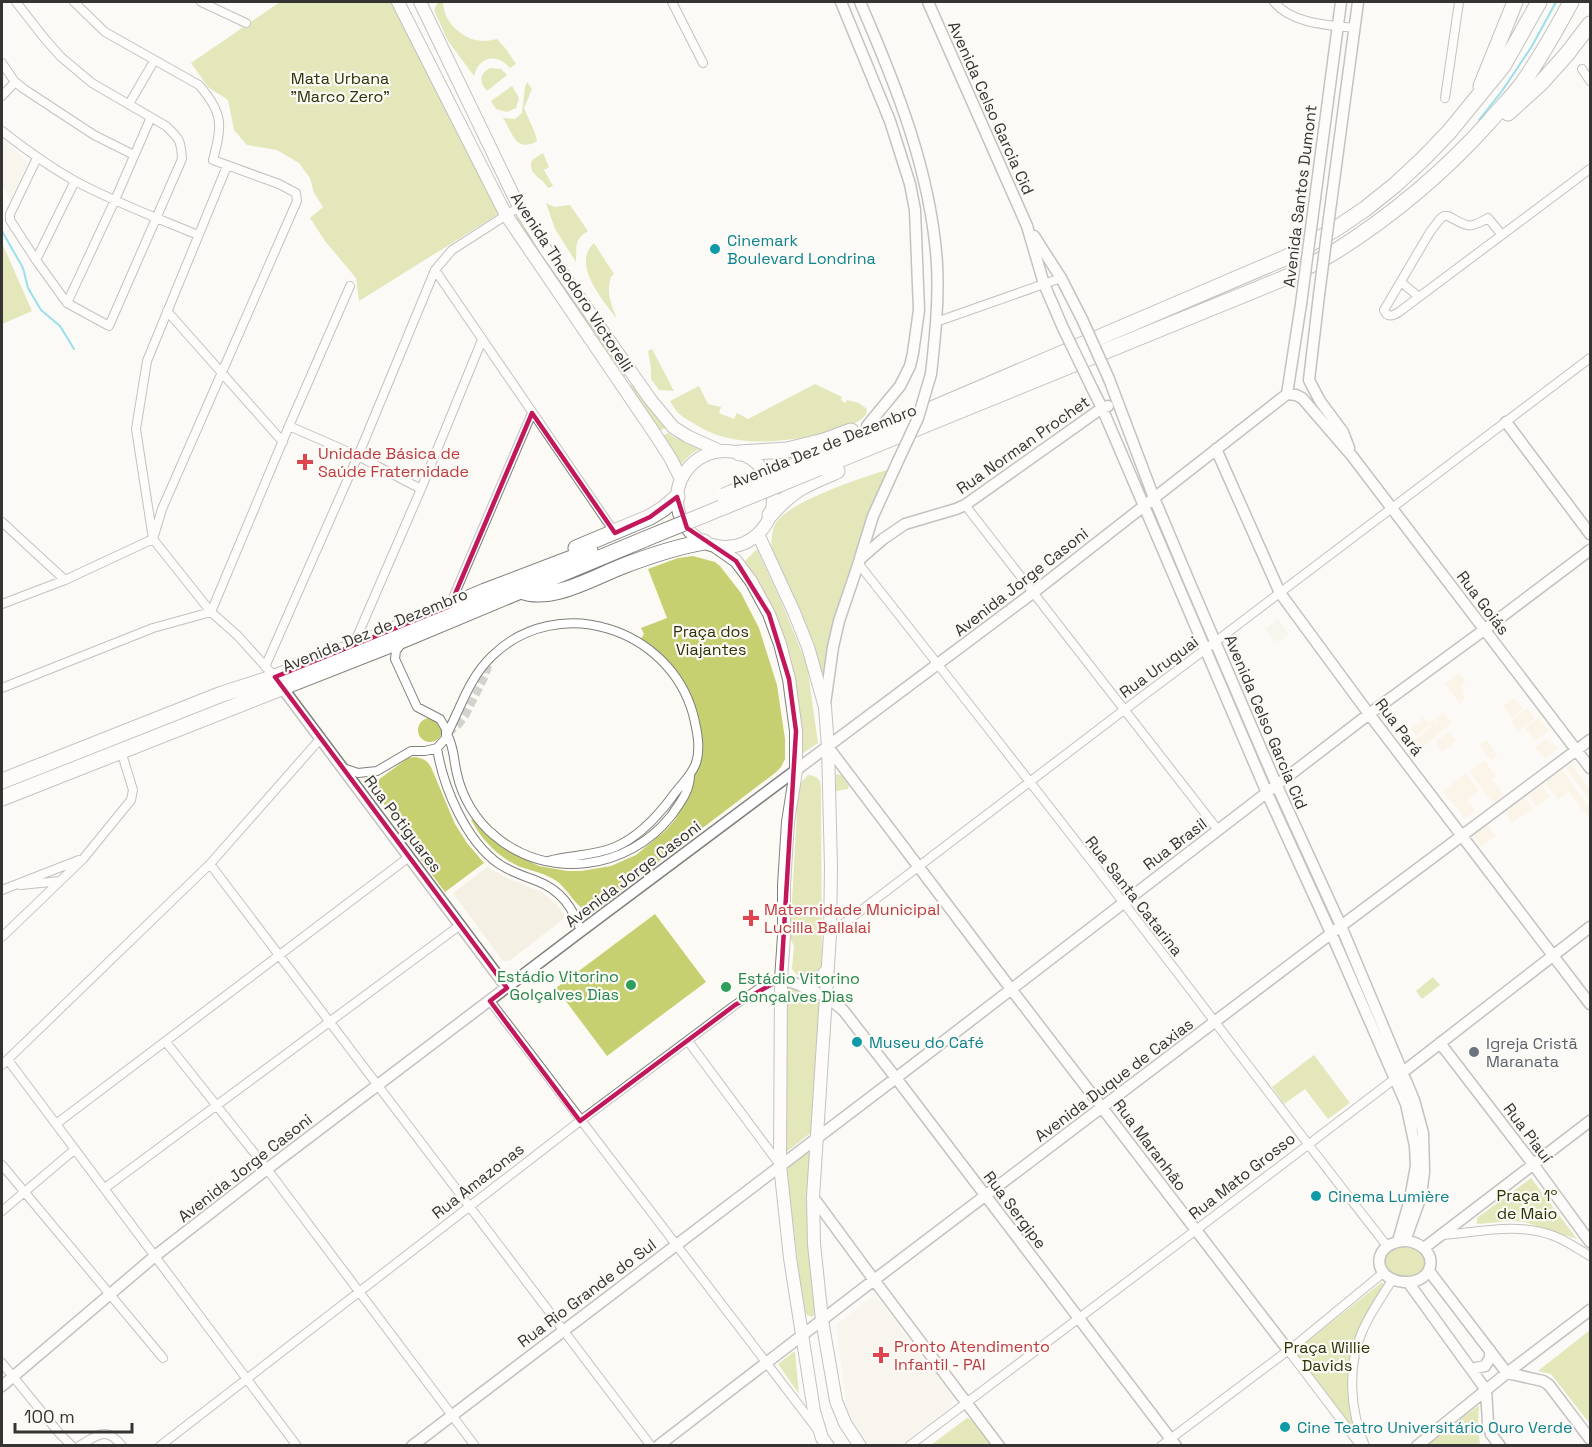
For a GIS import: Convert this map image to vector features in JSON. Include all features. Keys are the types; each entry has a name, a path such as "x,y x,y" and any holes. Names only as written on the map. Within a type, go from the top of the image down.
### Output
{"highway":[{"path":"1474,102 1515,2"},
{"name":"Avenida Dez de Dezembro","path":"906,426 1287,257 1334,230 1395,185 1443,139 1503,66 1539,2"},
{"name":"Avenida Dez de Dezembro","path":"2,781 222,694 403,640 519,586 817,462 1287,277 1334,252 1373,226 1414,194 1464,149 1521,86 1571,2"},
{"path":"1464,149 1541,83 1590,24"},
{"path":"738,453 777,451 799,447 867,426 906,426"},
{"path":"770,515 795,490 858,462 893,443 906,426"},
{"path":"677,497 650,518 541,563 519,586 537,595 550,594 654,555 690,544 708,544"},
{"name":"Avenida Dez de Dezembro","path":"2,798 121,751 274,677 450,606 519,586"}],"main road":[{"name":"Avenida Theodoro Victorelli","path":"398,2 506,215 655,434 681,479"},
{"name":"Avenida Theodoro Victorelli","path":"420,2 519,207 546,250 650,399 673,427 720,451"},
{"path":"708,544 725,547 748,541 758,534 770,515 773,504 770,482 765,472 749,457 720,451 701,457 686,470 681,479 677,497 681,518 694,536 736,561 751,581 780,644 789,679 796,730 796,771 788,822 784,885 780,1166 790,1258 814,1411 825,1442"},
{"path":"758,534 808,647 825,707 831,867 830,934 813,1197 814,1244 822,1320 836,1401 845,1423 860,1446"},
{"path":"803,986 817,981 828,969"}],"street":[{"path":"16,2 61,57 92,82 166,126 181,143 182,159 109,326 68,303 10,220 10,214 37,158"},
{"path":"2,604 65,580 153,539 162,509 297,201 296,193 291,189 213,160 220,120 209,97 199,85 105,32 74,2"},
{"path":"201,2 246,23"},
{"path":"672,2 703,63"},
{"path":"841,2 890,122 903,161 913,201 916,233 919,310 911,360 900,386 867,426"},
{"path":"825,707 839,621 873,516 918,418 931,374 936,322 937,265 930,205 920,161 887,64 860,2"},
{"name":"Avenida Celso Garcia Cid","path":"928,2 1028,226 1061,278 1109,379 1154,498 1277,786 1317,889 1331,933 1419,1114 1424,1148 1422,1192 1397,1243"},
{"path":"1274,2 1280,9 1302,19 1355,28"},
{"name":"Avenida Santos Dumont","path":"1287,394 1341,2"},
{"name":"Avenida Santos Dumont","path":"1309,380 1318,295 1358,2"},
{"path":"1445,98 1458,2"},
{"path":"129,104 154,61"},
{"path":"2,63 15,82 94,135 134,155"},
{"path":"1582,69 1590,81"},
{"path":"2,96 15,82"},
{"path":"68,303 150,117"},
{"path":"2,131 37,158 75,181 198,235"},
{"path":"227,166 147,361 136,429 153,539 211,612 238,636 274,677 358,456 435,270 452,250 519,207"},
{"path":"1502,235 1488,218 1476,226 1470,226 1444,216 1430,232 1384,310 1386,314 1394,316 1419,297 1502,235 1590,169"},
{"path":"36,260 75,181"},
{"name":"Avenida Celso Garcia Cid","path":"1028,226 1044,284 1063,328 1102,408 1267,793 1299,847"},
{"path":"435,270 615,533"},
{"path":"936,322 1061,278"},
{"path":"1401,282 1419,297"},
{"path":"211,612 350,286"},
{"path":"1058,315 1062,308 1070,307 1080,314"},
{"path":"167,312 283,442"},
{"path":"352,647 421,489 482,340"},
{"name":"Rua Uruguai","path":"830,934 1590,358"},
{"name":"Rua Goiás","path":"1309,380 1320,401 1343,432 1352,456"},
{"name":"Rua Goiás","path":"1287,394 1302,398 1352,456 1590,768"},
{"name":"Avenida Jorge Casoni","path":"2,1386 155,1256 267,1169 1034,592 1287,394"},
{"name":"Rua Norman Prochet","path":"859,561 883,539 906,524 965,505 1102,408 1118,403"},
{"path":"450,606 532,413"},
{"path":"1506,422 1590,534"},
{"path":"289,426 358,456 421,489"},
{"name":"Rua Pará","path":"1216,449 1280,593 1369,714 1590,1004"},
{"path":"965,505 1218,830"},
{"path":"2,522 65,580"},
{"name":"Rua Brasil","path":"780,1166 1369,714 1590,550"},
{"name":"Rua Santa Catarina","path":"859,561 1307,1144 1397,1243"},
{"path":"1176,582 1189,581"},
{"path":"1189,611 1200,606"},
{"path":"2,688 153,628 211,612"},
{"path":"343,768 358,773 377,771 411,751 437,748 444,742 447,734 472,680 492,656 519,635 535,629 578,623 625,635 656,655 675,675 689,702 696,725 698,755 690,775 657,816 643,829 616,847 602,852 548,861 522,854 494,835 469,805 460,786 453,746 447,734 444,724 440,719 417,707 395,659 396,651 403,640"},
{"name":"Rua Potiguares","path":"274,677 507,988"},
{"path":"1232,710 1243,706"},
{"path":"297,1446 105,1188 5,1062 210,864 321,738"},
{"name":"Avenida Duque de Caxias","path":"658,1446 1331,933 1590,740"},
{"name":"Rua Maranhão","path":"828,747 1363,1446"},
{"path":"437,748 443,775 463,822 479,846 511,871 543,884 559,894 570,906 581,931"},
{"path":"2,937 83,859 131,800 133,790 121,751"},
{"path":"56,1124 409,857"},
{"path":"2,890 83,859"},
{"path":"210,864 651,1446"},
{"path":"10,886 60,881"},
{"name":"Avenida Celso Garcia Cid","path":"1317,889 1341,926 1399,1075"},
{"path":"105,1188 459,926"},
{"name":"Rua Mato Grosso","path":"909,1446 1196,1230 1590,927"},
{"path":"781,979 827,997"},
{"name":"Rua Amazonas","path":"160,1446 580,1121 755,990 774,980 781,979"},
{"name":"Rua Sergipe","path":"827,997 843,1010 896,1078 1078,1317 1169,1443"},
{"path":"489,1001 825,1442"},
{"path":"688,1041 780,1166"},
{"path":"166,1042 267,1169 475,1446"},
{"name":"Rua Piauí","path":"1440,1043 1590,1242"},
{"path":"1424,1248 1590,1121"},
{"path":"2,1211 74,1150"},
{"path":"2,1165 163,1358"},
{"name":"Rua Rio Grande do Sul","path":"412,1446 780,1166"},
{"path":"813,1197 999,1446"},
{"path":"1440,1235 1493,1229 1527,1229 1552,1236 1590,1256"},
{"path":"1397,1243 1416,1243 1424,1248 1431,1260 1429,1270 1422,1278 1408,1282 1388,1276 1380,1266 1380,1256 1397,1243"},
{"path":"1429,1270 1508,1373 1543,1381 1549,1385 1590,1439"},
{"path":"1169,1443 1388,1276"},
{"path":"1363,1446 1355,1413 1354,1363 1361,1333 1377,1304 1388,1276"},
{"path":"1408,1282 1486,1390 1488,1423 1491,1434 1500,1446"},
{"path":"1417,1446 1590,1310"},
{"path":"1471,1369 1485,1366 1490,1358 1490,1350"},
{"path":"2,1363 72,1446"},
{"path":"80,1446 98,1434 105,1433 111,1435 122,1446"}],"highlighted area":[{"path":"532,413 615,533 650,517 677,497 687,528 736,561 769,614 789,679 796,731 781,979 735,1005 580,1121 490,1001 507,988 275,677 450,606"}],"shaded area":[{"path":"2,138 28,162 10,201 2,184"},
{"path":"1278,619 1289,634 1279,642 1277,639 1274,641 1265,629"},
{"path":"1459,673 1466,682 1461,685 1466,697 1460,704 1445,684"},
{"path":"1514,698 1523,709 1512,718 1503,706"},
{"path":"1527,708 1535,718 1518,731 1511,721"},
{"path":"1443,712 1452,723 1422,748 1415,740 1432,726 1430,725 1417,736 1411,729 1422,721 1420,718 1423,716 1428,723 1433,720 1435,723 1437,721 1435,719"},
{"path":"1539,717 1549,730 1535,741 1525,728"},
{"path":"1449,732 1456,741 1442,752 1435,742"},
{"path":"1546,739 1550,744 1553,742 1558,749 1545,759 1535,747"},
{"path":"1487,740 1498,756 1491,760 1479,745"},
{"path":"1484,760 1496,776 1492,779 1504,795 1493,803 1469,772"},
{"path":"1569,764 1590,789 1588,798 1565,767"},
{"path":"1562,770 1590,808 1590,820 1569,791 1558,800 1545,783"},
{"path":"1465,773 1479,790 1467,800 1475,810 1466,819 1443,792"},
{"path":"1542,785 1550,796 1536,807 1528,796"},
{"path":"1525,798 1533,809 1512,823 1506,814 1508,810"},
{"path":"1488,825 1496,836 1481,847 1474,835"},
{"path":"487,867 509,879 542,892 564,914 561,921 509,961 502,960 453,893"},
{"name":"Pronto Atendimento Infantil - PAI","path":"874,1296 954,1400 951,1407 900,1445 869,1445 855,1428 847,1409 836,1325"}],"green space":[{"name":"Mata Urbana \"Marco Zero\"","path":"280,2 392,2 500,213 359,301 356,278 325,241 310,218 323,207 314,193 310,178 299,163 277,150 247,145 234,130 228,100 208,87 191,63"},
{"path":"438,2 443,2 446,16 461,33 475,40 497,39 516,64 510,68 500,60 489,59 480,64 474,76 448,41 434,10"},
{"path":"490,68 501,69 507,75 487,91 481,78"},
{"path":"527,82 532,89 524,108 537,141 524,145 516,140 503,118 515,119 522,113"},
{"path":"512,86 519,98 516,108 507,112 496,109 491,101"},
{"path":"543,153 549,167 544,170 553,186 548,188 533,173 531,165 532,160"},
{"path":"546,203 554,207 570,205 588,231 578,241 576,262 555,229"},
{"path":"517,217 626,374 625,377 515,218"},
{"path":"2,243 32,311 2,324"},
{"path":"594,243 614,274 611,277 609,293 617,319 598,292 587,271 588,252"},
{"path":"652,349 674,391 659,390 651,379 648,351"},
{"path":"815,384 842,397 841,400 845,403 847,400 859,403 867,409 866,415 852,424 824,433 757,442 724,437 708,431 687,420 670,401 699,386 708,404 721,407 719,413 734,419 737,413 748,419"},
{"path":"631,385 666,428 658,431 630,388"},
{"path":"668,433 704,447 692,453 680,465 663,436"},
{"path":"887,470 830,634 823,674 776,564 772,547 773,529 783,515 810,499 844,484"},
{"path":"757,549 807,665 818,743 802,754 797,690 779,622 745,561"},
{"name":"Praça dos Viajantes","path":"693,556 715,562 720,566 741,593 759,628 777,685 785,739 785,759 775,773 595,910 588,912 579,906 553,879 518,866 497,852 485,841 471,820 473,819 492,839 510,852 539,866 581,871 611,866 636,855 675,820 685,802 697,766 693,709 661,656 640,640 644,634 641,628 667,618 648,569 678,558"},
{"path":"430,718 438,722 442,730 438,738 430,742 422,738 418,730 422,722"},
{"path":"408,758 424,760 431,767 455,824 484,863 445,892 417,855 375,791 378,780"},
{"path":"836,774 841,775 849,786 848,789 836,791"},
{"path":"808,775 815,776 820,781 821,787 822,969 821,972 809,978 802,978 792,969 794,946 790,938 798,790"},
{"name":"Estádio Vitorino Golçalves Dias","path":"655,914 706,982 607,1056 556,988"},
{"path":"1433,977 1440,985 1422,999 1416,991"},
{"path":"786,985 821,999 813,1131 784,1154"},
{"path":"1314,1055 1350,1103 1328,1119 1305,1089 1284,1104 1272,1087"},
{"path":"805,1152 811,1154 816,1314 812,1317 807,1315 803,1309 787,1171 788,1167"},
{"name":"Praça 1º de Maio","path":"1531,1178 1577,1239 1525,1222 1477,1224 1477,1218"},
{"path":"1402,1246 1417,1250 1424,1257 1425,1265 1419,1275 1408,1277 1388,1273 1383,1262 1389,1250"},
{"name":"Praça Willie Davids","path":"1382,1282 1384,1284 1361,1324 1353,1347 1350,1378 1361,1443 1294,1352"},
{"path":"1590,1330 1590,1424 1551,1374 1538,1371"},
{"path":"795,1351 799,1394 778,1364"},
{"path":"1479,1405 1480,1445 1426,1445"},
{"path":"967,1418 972,1420 991,1445 931,1445"}],"waterway":[{"path":"1479,120 1502,91 1532,46 1556,2"},
{"path":"2,231 23,268 28,288 41,310 60,326 74,349"}],"tunnel":[{"path":"448,733 465,716 485,676 491,656"}],"place":[{"name":"Cinemark Boulevard Londrina","path":"715,249"},
{"name":"Unidade Básica de Saúde Fraternidade","path":"305,462"},
{"name":"Maternidade Municipal Lucilla Ballalai","path":"751,918"},
{"name":"Estádio Vitorino Golçalves Dias","path":"631,985"},
{"name":"Estádio Vitorino Gonçalves Dias","path":"726,987"},
{"name":"Museu do Café","path":"857,1042"},
{"name":"Igreja Cristã Maranata","path":"1474,1052"},
{"name":"Cinema Lumière","path":"1316,1196"},
{"name":"Pronto Atendimento Infantil - PAI","path":"881,1355"},
{"name":"Cine Teatro Universitário Ouro Verde","path":"1285,1427"}]}
